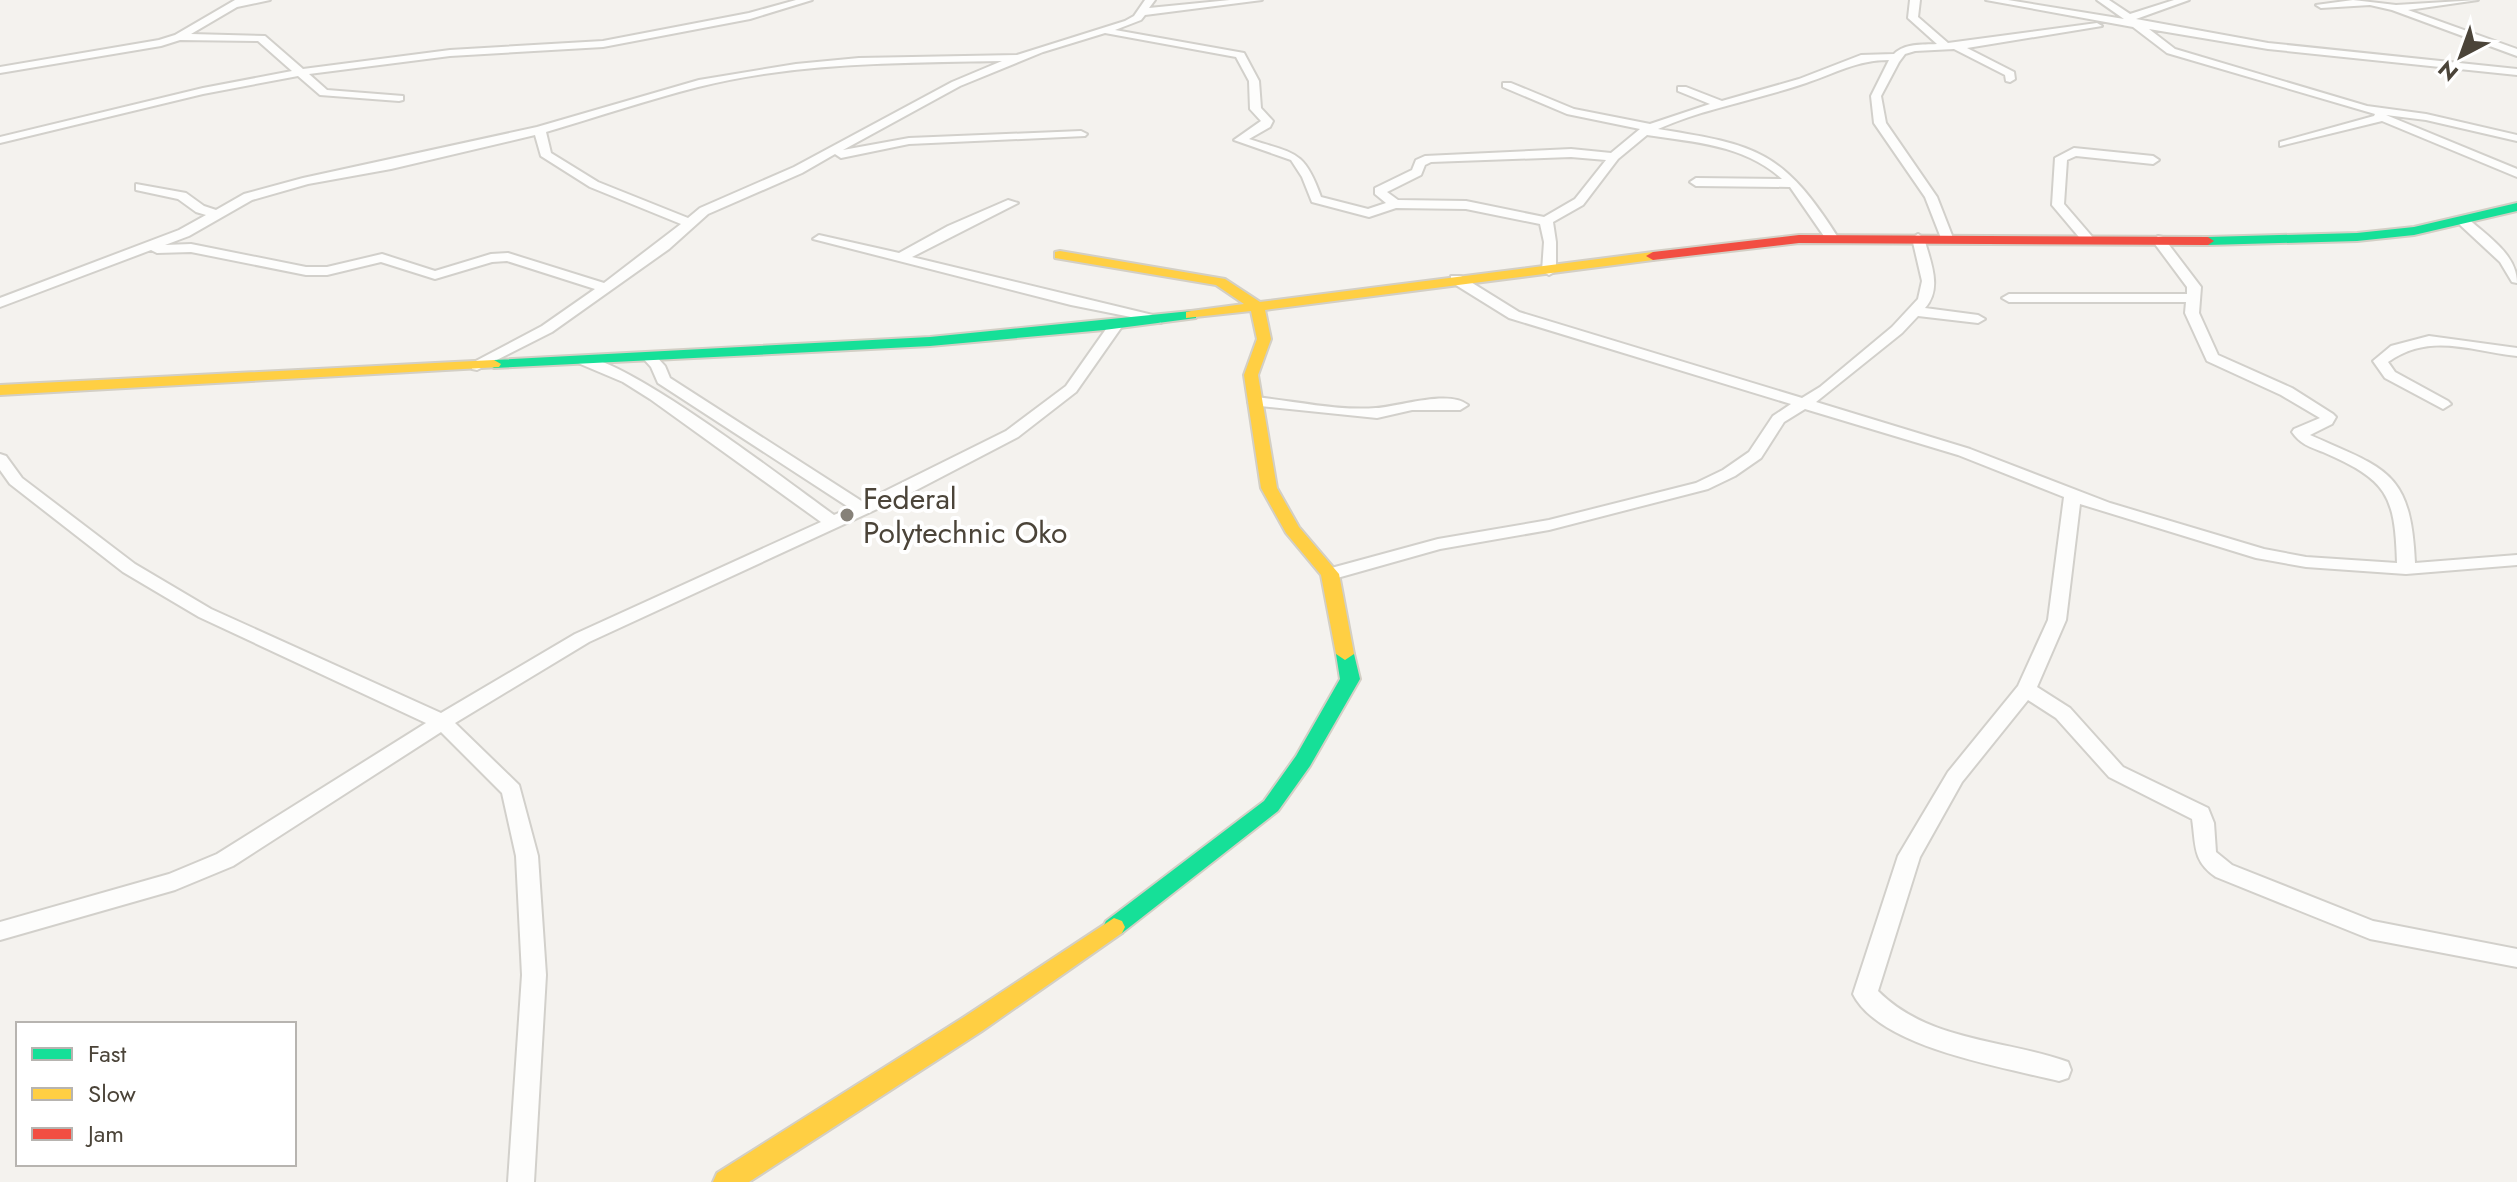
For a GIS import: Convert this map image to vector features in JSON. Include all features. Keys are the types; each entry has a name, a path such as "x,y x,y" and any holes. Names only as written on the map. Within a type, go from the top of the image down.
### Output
{"main road":[{"path":"0,390 913,342 1116,325 1456,279 1549,271 1725,247 1833,239 2357,237 2414,231 2517,207"},
{"path":"726,1182 973,1024 1084,948 1271,806 1303,761 1350,679 1330,574 1292,529 1269,488 1251,375 1264,339 1257,306 1220,282 1060,255"}],"street":[{"path":"179,37 192,26 240,2 265,0"},
{"path":"0,140 203,91 302,72 450,53 603,44 750,16 807,0"},
{"path":"798,170 909,108 1016,58 1128,23 1143,12 1150,0"},
{"path":"1143,12 1257,0"},
{"path":"1915,0 1913,18 1950,46 2010,74 2010,79"},
{"path":"1991,0 2128,20"},
{"path":"2102,0 2171,51 2366,109 2426,117 2517,138"},
{"path":"1947,238 1931,197 1880,123 1876,96 1901,52 2128,20 2184,0"},
{"path":"2395,8 2473,0"},
{"path":"2321,5 2363,1 2395,8 2517,53"},
{"path":"2140,27 2388,61 2517,72"},
{"path":"1102,31 1240,55 1254,81 1256,109 1267,121 1266,125 1240,140 1295,158 1308,177 1316,199 1369,213 1395,204 1466,205 1546,221 1579,202 1614,157 1649,129 1720,104 1803,81 1865,57 1898,57"},
{"path":"0,70 129,51 179,37 261,38 324,93 399,98"},
{"path":"2208,37 2233,67"},
{"path":"0,303 184,233 215,214 276,189 540,130 699,83 796,67 910,59 1016,58"},
{"path":"1507,85 1571,112 1747,149 1764,156 1791,183 1833,239"},
{"path":"1682,89 1720,104"},
{"path":"2366,109 2381,118 2517,173"},
{"path":"2284,144 2381,118"},
{"path":"540,130 545,154 579,180 618,192 689,223"},
{"path":"477,366 547,329 664,246 704,211 798,170 847,152 884,144 1081,134"},
{"path":"2089,240 2058,205 2061,158 2074,152 2153,160"},
{"path":"1395,204 1386,200 1379,191 1381,188 1417,172 1420,163 1429,159 1571,153 1614,157"},
{"path":"1696,182 1791,183"},
{"path":"140,187 182,196 200,209 215,214"},
{"path":"902,257 953,229 1012,203"},
{"path":"2462,220 2505,260 2517,279"},
{"path":"1546,221 1549,271"},
{"path":"1330,574 1380,558 1492,532 1549,525 1702,486 1755,455 1778,419 1804,403 1886,339 1925,300 1929,281 1918,238"},
{"path":"819,239 902,257 1073,303 1156,320"},
{"path":"2158,240 2194,287 2192,313 2212,358 2267,382 2319,410 2328,417 2327,421 2300,432 2304,438 2379,473 2390,483 2402,511 2406,569"},
{"path":"142,250 191,248 267,265 317,271 382,258 435,275 491,258 508,257 604,287"},
{"path":"1456,279 1514,315 1964,452 2073,495 2262,554 2306,562 2406,569 2517,560"},
{"path":"2009,298 2195,298"},
{"path":"1915,311 1978,319"},
{"path":"0,931 175,881 225,860 442,722 582,638 1012,434 1071,389 1116,325"},
{"path":"2443,404 2390,375 2380,361 2420,339 2465,341 2517,352"},
{"path":"648,356 658,366 663,380 861,508"},
{"path":"583,360 628,379 831,521"},
{"path":"1256,402 1366,413 1412,405 1460,405"},
{"path":"695,424 714,415"},
{"path":"738,455 760,444"},
{"path":"0,459 16,481 155,583 205,613 442,722 512,790 527,856 534,975 521,1182"},
{"path":"2059,1070 1916,1031 1877,1010 1865,994 1909,856 1955,777 2026,689 2057,620 2073,495"},
{"path":"2026,689 2063,713 2116,772 2201,814 2205,824 2203,851 2211,864 2370,930 2517,958"}],"traffic: fast":[{"path":"2208,241 2357,237 2414,231 2517,207"},
{"path":"494,364 930,341 1191,315"},
{"path":"1114,927 1271,806 1303,761 1350,679 1345,654"}],"traffic: slow":[{"path":"1060,255 1220,282 1257,306 1264,339 1251,375 1269,488 1292,529 1330,574 1345,654"},
{"path":"1191,315 1653,256"},
{"path":"0,390 494,364"},
{"path":"726,1182 973,1024 1114,927"}],"traffic: jam":[{"path":"1653,256 1799,239 2208,241"}],"place":[{"name":"Federal Polytechnic Oko","path":"847,515"}]}
